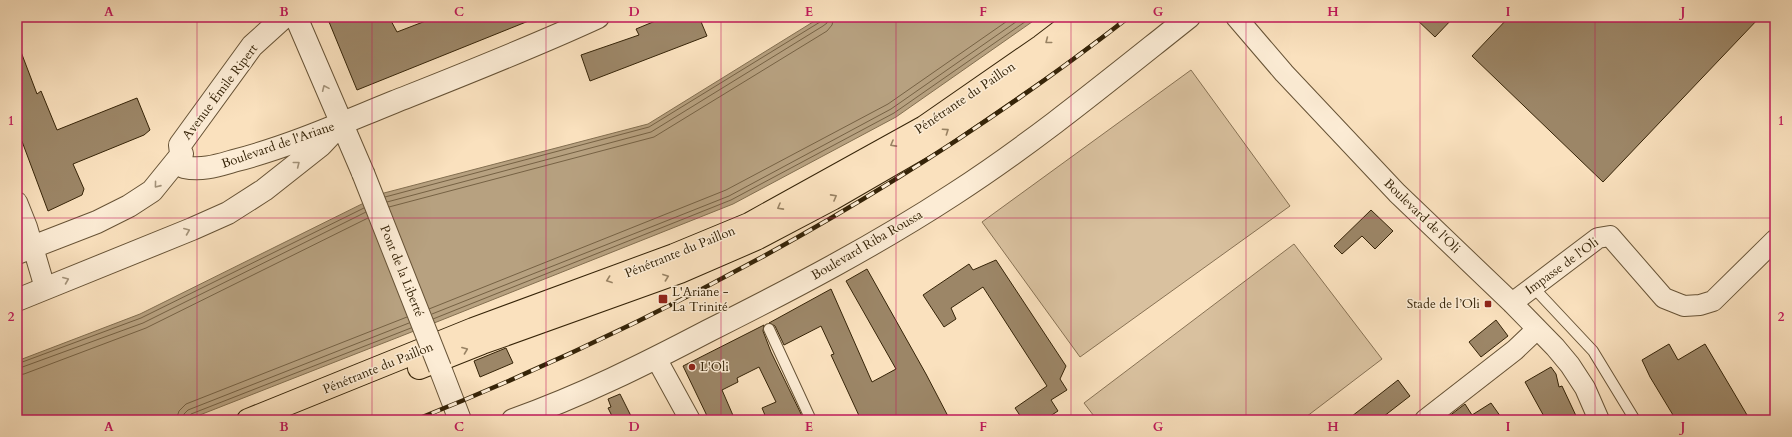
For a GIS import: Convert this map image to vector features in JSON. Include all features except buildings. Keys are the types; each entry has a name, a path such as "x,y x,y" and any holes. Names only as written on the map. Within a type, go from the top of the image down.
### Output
{"main road":[{"name":"Pénétrante du Paillon","path":"248,420 473,329 674,255 749,224 924,127 1041,46 1079,17"},
{"name":"Pénétrante du Paillon","path":"286,420 482,343 680,272 756,238 832,199 934,140 1052,59 1108,17"}],"street":[{"name":"Avenue Émile Ripert","path":"182,154 180,145 252,46 284,17"},
{"name":"Pont de la Liberté","path":"296,17 363,173 460,420"},
{"name":"Boulevard de l'Ariane","path":"182,154 182,162 184,167 193,169 207,168 256,155 342,123 546,42 598,17"},
{"name":"Boulevard Riba Roussa","path":"527,418 702,335 857,252 954,194 1096,91 1188,17"},
{"name":"Boulevard de l'Oli","path":"1236,17 1284,73 1398,193 1538,329 1570,365 1584,388 1600,420"},
{"name":"Boulevard de l'Ariane","path":"17,300 228,213 264,190 321,145 342,123"},
{"path":"25,250 97,222 129,206 152,191 182,154"},
{"path":"17,202 25,250 45,288"},
{"name":"Impasse de l'Oli","path":"1512,303 1598,238 1610,236 1664,298 1684,306 1700,305 1713,301 1775,240"},
{"path":"1425,420 1515,350 1538,329"},
{"path":"661,355 690,420"}],"lane":[{"path":"1533,287 1592,351 1635,420"},
{"path":"769,329 811,420"}],"shaded area":[{"path":"1191,70 1290,206 1080,357 982,222"},
{"path":"1294,244 1382,359 1302,420 1097,420 1084,403"}],"water":[{"path":"821,17 1039,17 896,117 733,204 409,333 187,420 17,420 17,361 140,314 384,193 648,124"}],"railway":[{"path":"415,420 604,338 696,292 786,244 875,192 962,137 1046,79 1129,17"}],"place":[{"name":"L'Ariane - La Trinité","path":"663,299"},
{"name":"Stade de l’Oli","path":"1488,304"},
{"name":"L'Oli","path":"692,367"}]}
